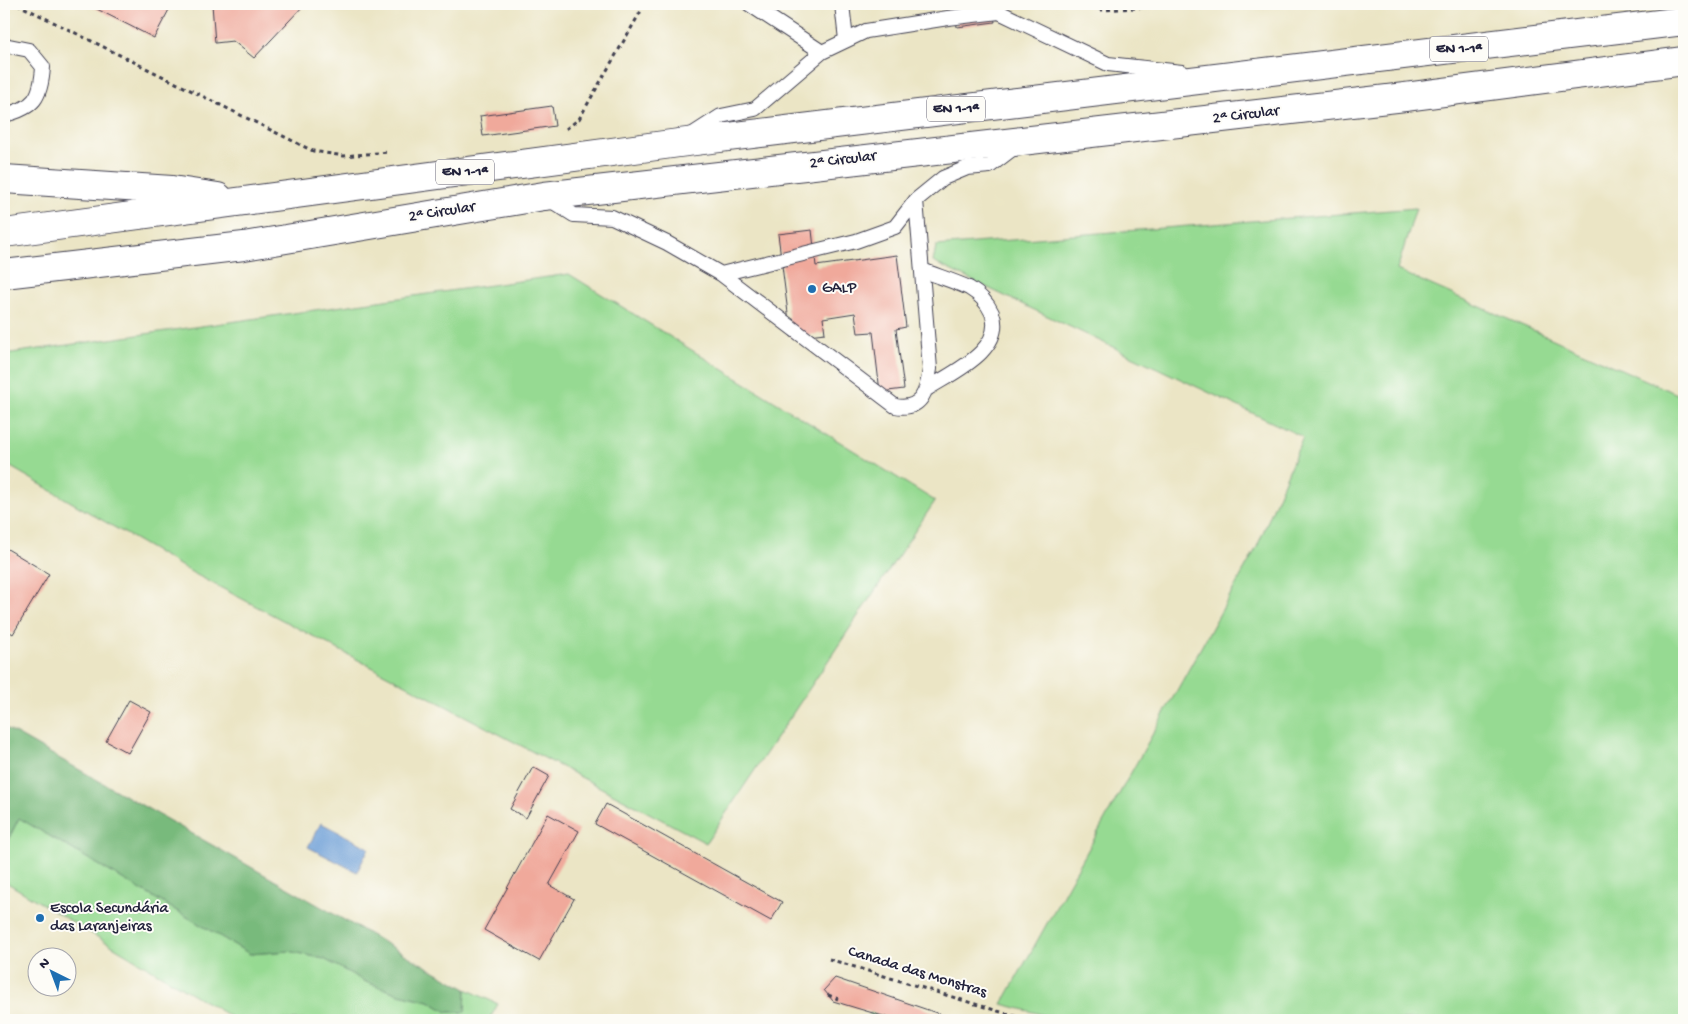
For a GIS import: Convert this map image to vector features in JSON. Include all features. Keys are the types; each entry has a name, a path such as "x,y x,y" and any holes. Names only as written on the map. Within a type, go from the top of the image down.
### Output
{"highway":[{"name":"EN 1-1ª","path":"4,233 251,202 679,143 1684,21"},
{"name":"2ª Circular","path":"4,274 244,246 544,196 1405,97 1684,61"},
{"path":"4,178 172,190 251,202"}],"lane":[{"path":"749,4 822,52"},
{"path":"842,4 846,40"},
{"path":"679,143 721,116 755,109 822,52 866,31 1000,12 1108,64 1233,76"},
{"path":"4,45 29,50 43,67 42,83 35,101 21,111 4,115"},
{"path":"721,274 856,240 895,227 916,200 944,178 967,168 990,166 1024,140"},
{"path":"544,196 574,214 612,216 667,243 721,274 895,406 907,408 916,404 927,389 975,357 990,343 994,332 993,316 987,302 970,289 922,270"},
{"path":"916,200 930,369 927,389"}],"path":[{"path":"17,4 314,151 344,156 394,151"},
{"path":"562,132 579,119 644,4"},
{"path":"1084,4 1102,10 1204,4"},
{"name":"Canada das Monstras","path":"829,959 1027,1020"},
{"path":"828,995 838,999"}],"green space":[{"path":"1416,208 1397,270 1684,397 1684,1020 1063,1020 1002,1004 1257,547 1303,437 933,262 936,246"},
{"path":"569,274 935,501 706,843 193,573 4,463 4,354"},
{"path":"4,727 466,989 465,1012 447,1012 429,1001 399,994 366,982 324,959 289,951 250,954 19,818 4,848"},
{"path":"19,818 250,954 289,951 324,959 366,982 399,994 429,1001 447,1012 465,1012 466,989 498,1004 489,1020 236,1020 4,881 4,848"},
{"path":"871,1012 896,1020 867,1020"}],"water":[{"path":"321,823 369,848 357,872 308,847"}],"building":[{"path":"87,4 172,4 154,38"},
{"path":"212,4 305,4 254,58 233,41 215,43"},
{"path":"954,4 992,4 995,22 957,27"},
{"path":"552,106 555,126 483,136 480,116"},
{"path":"812,230 816,266 897,255 906,327 896,329 904,389 880,392 873,332 858,333 855,313 823,318 825,333 791,337 778,234"},
{"path":"4,547 49,574 13,634 4,628"},
{"path":"129,700 151,712 128,753 106,741"},
{"path":"533,767 549,776 526,818 510,809"},
{"path":"606,804 782,902 771,921 595,824"},
{"path":"548,814 579,831 549,885 574,899 539,961 484,930"},
{"path":"835,978 957,1020 896,1020 833,1001 824,990"}],"place":[{"name":"GALP","path":"812,289"},
{"name":"Escola Secundária das Laranjeiras","path":"40,918"}]}
